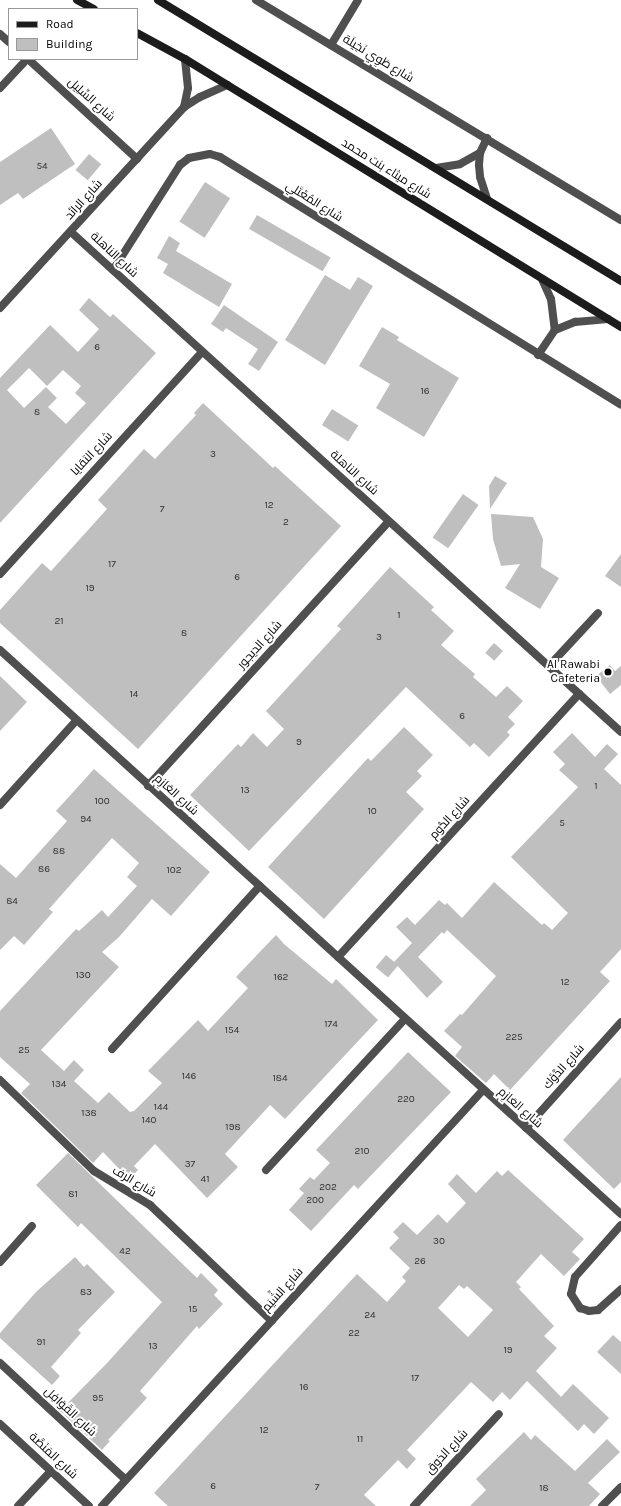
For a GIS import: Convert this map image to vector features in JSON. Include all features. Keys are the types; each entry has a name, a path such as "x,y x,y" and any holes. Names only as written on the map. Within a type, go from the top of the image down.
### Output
{"main road":[{"path":"77,0 92,8"},
{"path":"158,0 621,281"},
{"name":"شارع ميثاء بنت محمد","path":"138,34 185,59 621,327"}],"street":[{"name":"شارع طَوِي نَخِيلَة","path":"256,0 621,220"},
{"path":"331,45 358,0"},
{"path":"0,34 8,41"},
{"path":"184,107 188,83 185,59"},
{"path":"0,88 26,60"},
{"name":"شارع السِّلِيل","path":"28,60 137,159"},
{"name":"شارع الرائد","path":"0,308 184,107 209,92 227,85"},
{"path":"487,138 480,153 480,177 487,199"},
{"path":"436,168 460,164 480,153"},
{"name":"شارع المُعْتَلي","path":"113,270 180,165 188,158 210,154 226,162 621,405"},
{"name":"شارع الناهلة","path":"71,232 621,732"},
{"path":"542,279 551,299 555,330"},
{"path":"538,355 555,330 586,319 608,319"},
{"name":"شارع التقايا","path":"0,574 202,352"},
{"name":"شارع الديجور","path":"148,786 390,522"},
{"path":"549,666 598,613"},
{"name":"شارع العَازِم","path":"0,650 76,721 621,1214"},
{"name":"شارع الدُّوم","path":"338,957 579,694"},
{"path":"0,806 76,721"},
{"path":"112,1049 260,886"},
{"path":"266,1170 405,1019"},
{"name":"شارع الدَّوْك","path":"526,1128 621,1022"},
{"name":"شارع الرف","path":"0,1080 94,1171 150,1205 272,1320"},
{"name":"شارع الشِّيَم","path":"102,1506 125,1479 483,1090"},
{"path":"621,1225 575,1277 571,1294 580,1308 589,1311 598,1310 621,1289"},
{"path":"0,1262 32,1226"},
{"name":"شارع القَوَافِل","path":"0,1363 125,1479"},
{"name":"شارع الذوق","path":"414,1506 499,1414"},
{"name":"شارع المَنَصَّة","path":"0,1424 89,1506"},
{"path":"18,1506 51,1471"},
{"path":"602,1506 621,1487"}],"building":[{"path":"51,128 75,164 23,199 18,193 0,205 0,162"},
{"path":"89,154 101,164 88,180 76,170"},
{"path":"205,182 230,198 205,238 179,221"},
{"path":"257,215 331,258 323,271 249,229"},
{"path":"169,236 180,243 176,251 232,284 219,307 163,273 168,264 157,258"},
{"path":"325,275 350,290 358,277 373,286 325,365 285,340"},
{"path":"89,298 110,317 113,314 156,353 0,523 0,378 50,325 78,352 99,329 79,310","holes":["29,368 47,386 63,370 81,386 75,393 86,403 66,424 48,407 57,398 46,387 24,408 7,390"]},
{"path":"224,305 278,342 259,371 248,364 258,349 226,328 223,332 211,324"},
{"path":"382,327 399,337 397,340 459,378 424,437 376,408 390,384 359,366"},
{"path":"203,403 273,468 275,466 341,526 138,749 0,623 0,610 42,563 51,571 107,509 98,500 144,449 155,459 196,415 194,413"},
{"path":"332,409 358,425 348,442 322,425"},
{"path":"495,476 507,483 490,509 489,486"},
{"path":"463,494 479,505 448,548 433,537"},
{"path":"491,514 533,517 543,539 541,567 559,578 540,609 505,588 520,564 501,566 493,539"},
{"path":"621,554 621,587 605,576"},
{"path":"390,567 434,607 431,610 454,631 441,645 475,674 473,677 496,697 507,686 523,701 508,717 515,724 507,732 510,735 489,757 474,743 470,747 406,687 249,851 190,795 238,744 241,747 253,733 267,747 284,729 266,711 341,629 337,626"},
{"path":"494,643 503,651 494,661 485,653"},
{"path":"610,665 615,671 621,666 621,685 610,694 596,676"},
{"path":"0,676 27,702 0,731"},
{"path":"404,727 433,755 417,771 422,776 406,792 424,809 324,919 268,867 368,758 371,761"},
{"path":"572,733 595,757 607,744 618,754 604,769 621,785 621,949 600,972 610,981 510,1090 494,1074 486,1083 455,1056 462,1047 444,1031 460,1014 462,1015 496,976 447,930 444,934 442,932 418,957 443,982 427,998 394,962 412,943 396,927 407,917 415,925 439,900 445,905 447,903 462,918 494,882 542,925 544,923 552,930 568,913 511,857 578,787 559,770 565,764 553,752"},
{"path":"94,769 210,872 171,916 152,899 119,937 102,952 119,967 41,1050 64,1071 74,1060 84,1070 74,1081 98,1103 109,1092 130,1112 134,1111 162,1083 148,1071 198,1020 208,1031 248,988 236,977 276,935 284,944 332,984 336,979 378,1020 285,1119 270,1105 225,1154 238,1167 207,1198 155,1144 134,1166 138,1170 129,1179 103,1152 93,1163 21,1093 30,1084 0,1057 0,1011 76,929 79,931 102,910 108,917 137,886 127,877 139,863 112,838 49,909 53,912 24,945 14,936 0,950 0,864 16,878 67,821 56,811"},
{"path":"386,955 398,965 388,978 376,967"},
{"path":"408,1052 451,1092 358,1189 354,1185 311,1231 289,1210 304,1193 299,1189 310,1177 314,1180 330,1163 316,1150"},
{"path":"621,1077 621,1182 614,1189 563,1140"},
{"path":"68,1153 197,1278 201,1273 218,1290 214,1295 223,1304 199,1329 197,1326 140,1391 147,1398 108,1440 110,1441 102,1450 60,1411 108,1362 162,1302 81,1223 78,1227 36,1185"},
{"path":"508,1170 584,1239 572,1252 580,1259 564,1276 541,1254 516,1282 521,1287 519,1289 554,1326 544,1336 557,1348 536,1371 561,1397 573,1384 609,1418 594,1434 584,1424 578,1431 527,1381 510,1400 502,1392 493,1402 471,1382 407,1450 416,1459 407,1469 398,1460 364,1495 376,1506 168,1506 154,1493 357,1274 387,1302 406,1281 402,1277 410,1268 389,1248 399,1238 393,1232 403,1222 417,1235 438,1214 447,1223 466,1203 448,1184 457,1174 476,1193 497,1171 502,1176","holes":["459,1285 464,1289 467,1286 493,1310 468,1337 438,1308"]},
{"path":"75,1257 84,1267 87,1264 115,1292 78,1330 81,1333 51,1367 60,1376 52,1385 0,1338 0,1333 36,1292"},
{"path":"613,1335 621,1342 621,1374 597,1352"},
{"path":"524,1432 531,1440 535,1435 575,1471 607,1439 620,1452 588,1483 600,1494 589,1506 470,1506 486,1490 476,1479"}],"place":[{"name":"Al Rawabi Cafeteria","path":"608,672"}]}
